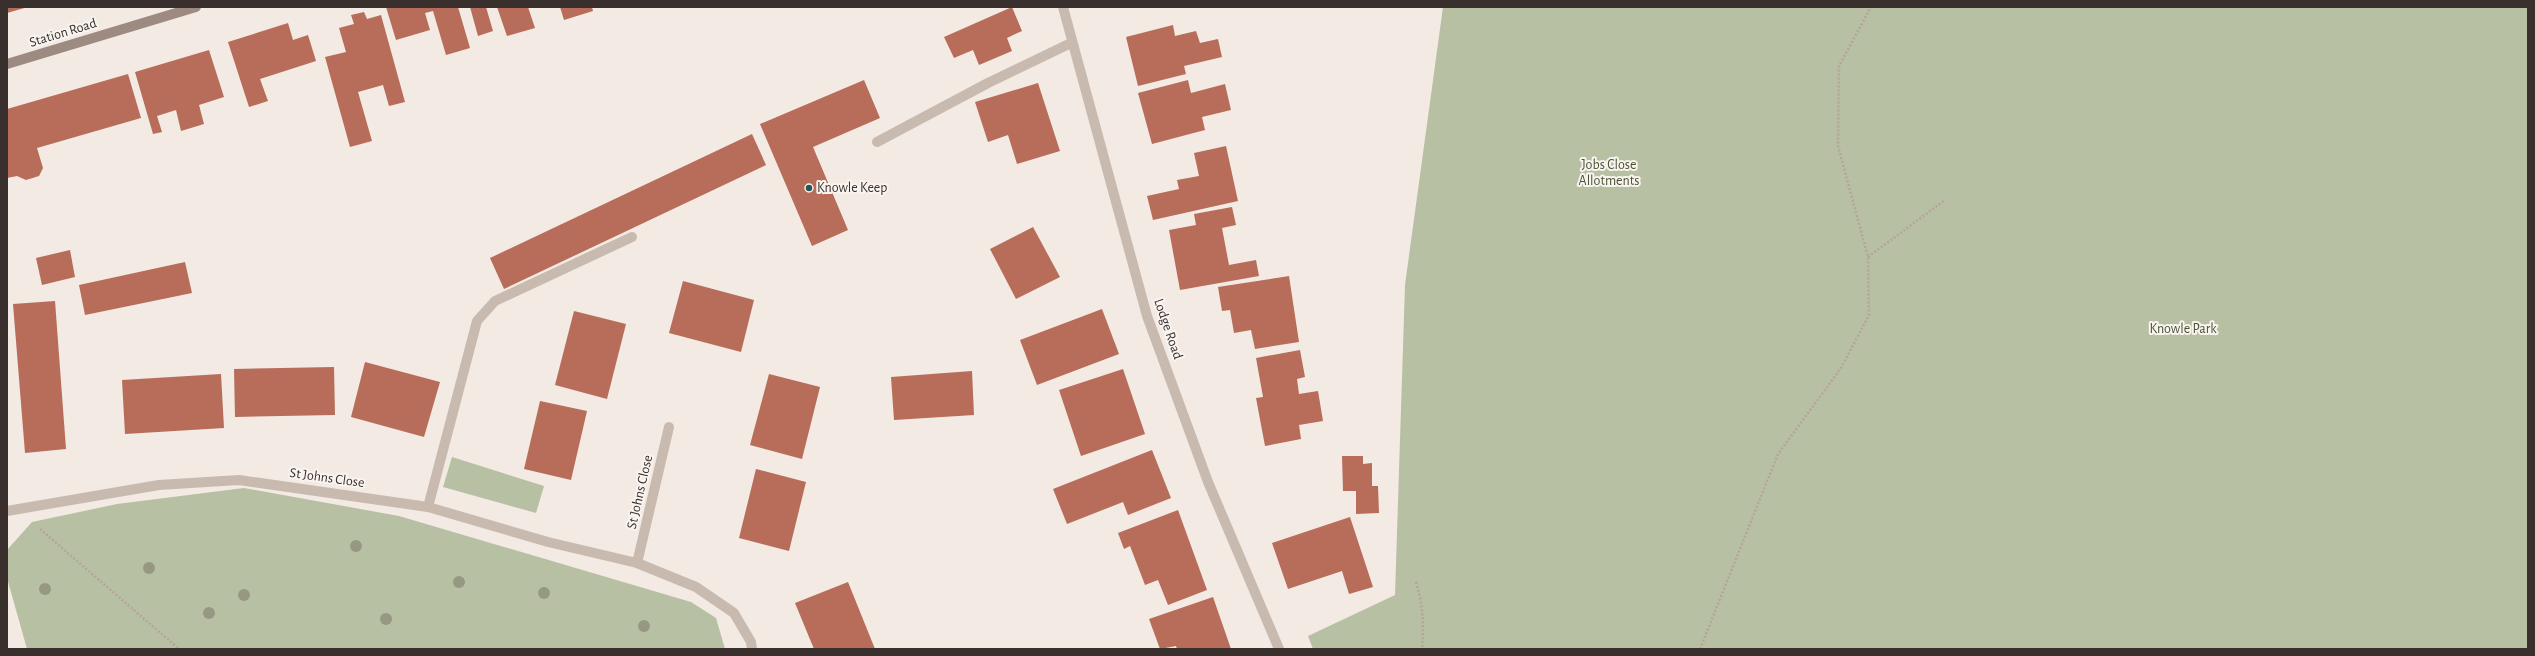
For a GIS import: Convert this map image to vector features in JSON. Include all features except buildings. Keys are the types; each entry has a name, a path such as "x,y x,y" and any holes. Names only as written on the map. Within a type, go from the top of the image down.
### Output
{"main road":[{"name":"Station Road","path":"7,64 196,7"}],"street":[{"name":"Lodge Road","path":"1063,7 1071,43 1147,316 1208,482 1279,649"},
{"path":"877,142 988,82 1071,43"},
{"path":"428,507 477,321 495,301 632,237"},
{"name":"St Johns Close","path":"637,563 669,427"},
{"name":"St Johns Close","path":"9,510 160,485 240,480 428,507 548,542 637,563 696,587 734,613 751,642 752,649"}],"path":[{"path":"1700,649 1778,454 1841,368 1869,315 1868,257 1838,146 1838,138 1840,66 1871,7"},
{"path":"1868,257 1945,200"},
{"path":"9,510 32,522 178,649"},
{"path":"1416,582 1422,603 1424,626 1422,649"}],"green space":[{"name":"Knowle Park","path":"1443,7 2528,7 2528,649 1313,649 1308,636 1395,595 1405,285"},
{"path":"452,457 544,486 536,513 443,487"},
{"path":"244,488 399,516 691,602 716,618 725,649 27,649 7,578 7,550 32,522 117,504"}],"place":[{"name":"Knowle Keep","path":"809,188"}],"park label":[{"name":"Jobs Close Allotments","path":"1609,174"}]}
